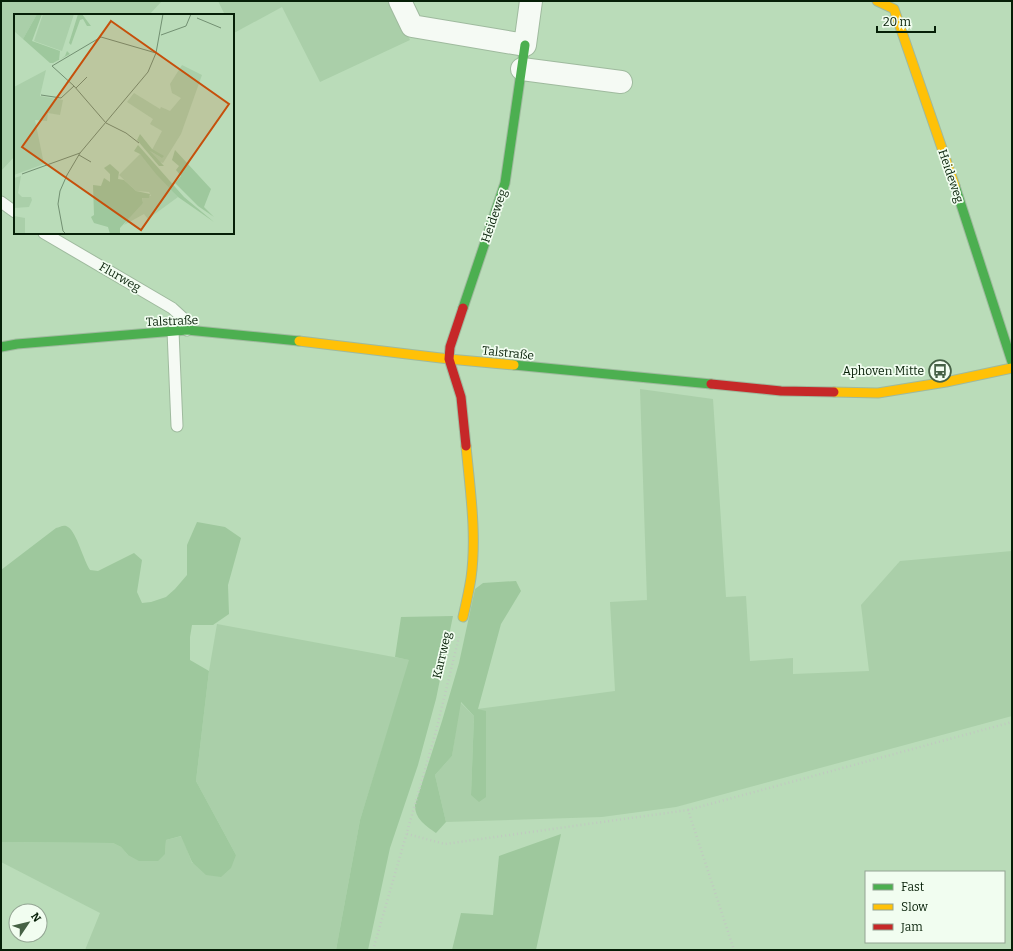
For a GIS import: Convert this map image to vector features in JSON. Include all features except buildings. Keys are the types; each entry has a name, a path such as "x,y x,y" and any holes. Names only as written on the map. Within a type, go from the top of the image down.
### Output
{"street":[{"path":"400,1 412,26 525,45"},
{"name":"Heideweg","path":"449,359 450,347 505,183 531,1"},
{"name":"Heideweg","path":"877,1 894,9 973,239 1012,362"},
{"path":"522,69 621,82"},
{"name":"Talstraße","path":"1,347 17,344 187,330 311,342 449,359 781,391 878,393 946,382 1012,368"},
{"path":"449,359 461,397 472,507 473,541 471,577 463,617"}],"lane":[{"path":"1,202 14,211"},
{"name":"Flurweg","path":"46,234 172,308 184,319 187,330"},
{"path":"173,331 177,426"}],"path":[{"name":"Karrweg","path":"373,950 435,734 463,617"},
{"path":"407,834 445,844 688,810 1012,722"},
{"path":"688,810 734,950"}],"green space":[{"path":"1,1 162,1 150,14 14,14 14,157 1,171"},
{"path":"218,1 391,1 410,40 320,82 282,7 234,33 234,14 224,14"},
{"path":"640,389 713,399 726,597 746,596 750,661 793,658 793,674 869,671 861,605 900,561 1012,551 1012,716 676,807 602,817 446,822 435,775 452,756 460,702 474,716 471,795 486,797 486,712 477,709 615,691 610,602 647,600"},
{"path":"197,522 225,527 241,538 228,585 229,614 213,625 192,625 190,637 190,660 209,671 196,781 236,855 231,868 221,877 206,875 192,862 181,836 166,840 165,854 158,861 139,861 128,855 121,847 113,843 1,842 1,570 56,528 65,526 71,530 77,540 90,570 98,571 134,553 142,560 137,592 142,603 151,602 166,597 187,575 187,545"},
{"path":"516,581 521,591 501,624 478,709 486,711 486,797 479,802 471,795 474,716 461,702 452,756 435,775 446,822 436,833 419,818 415,810 415,805 459,663 475,589 483,583"},
{"path":"453,616 436,699 418,765 390,848 368,950 336,950 360,820 409,660 395,657 401,617"},
{"path":"217,624 410,660 360,820 336,950 85,950 100,913 1,862 1,842 113,843 121,847 128,855 165,854 166,840 182,836 192,863 236,855 196,781 209,671"},
{"path":"561,834 536,950 452,950 461,913 493,915 499,856"}],"traffic: fast":[{"path":"463,308 505,183 525,45"},
{"path":"955,186 1012,362"},
{"path":"1,347 17,344 187,330 299,341"},
{"path":"514,365 711,384"}],"traffic: slow":[{"path":"877,1 894,9 955,186"},
{"path":"299,341 449,359 514,365"},
{"path":"834,392 878,393 946,382 1012,368"},
{"path":"463,617 473,562 472,512 466,446"}],"traffic: jam":[{"path":"463,308 450,347 449,359 461,397 466,446"},
{"path":"711,384 781,391 834,392"}],"place":[{"name":"Aphoven Mitte","path":"940,371"}]}
